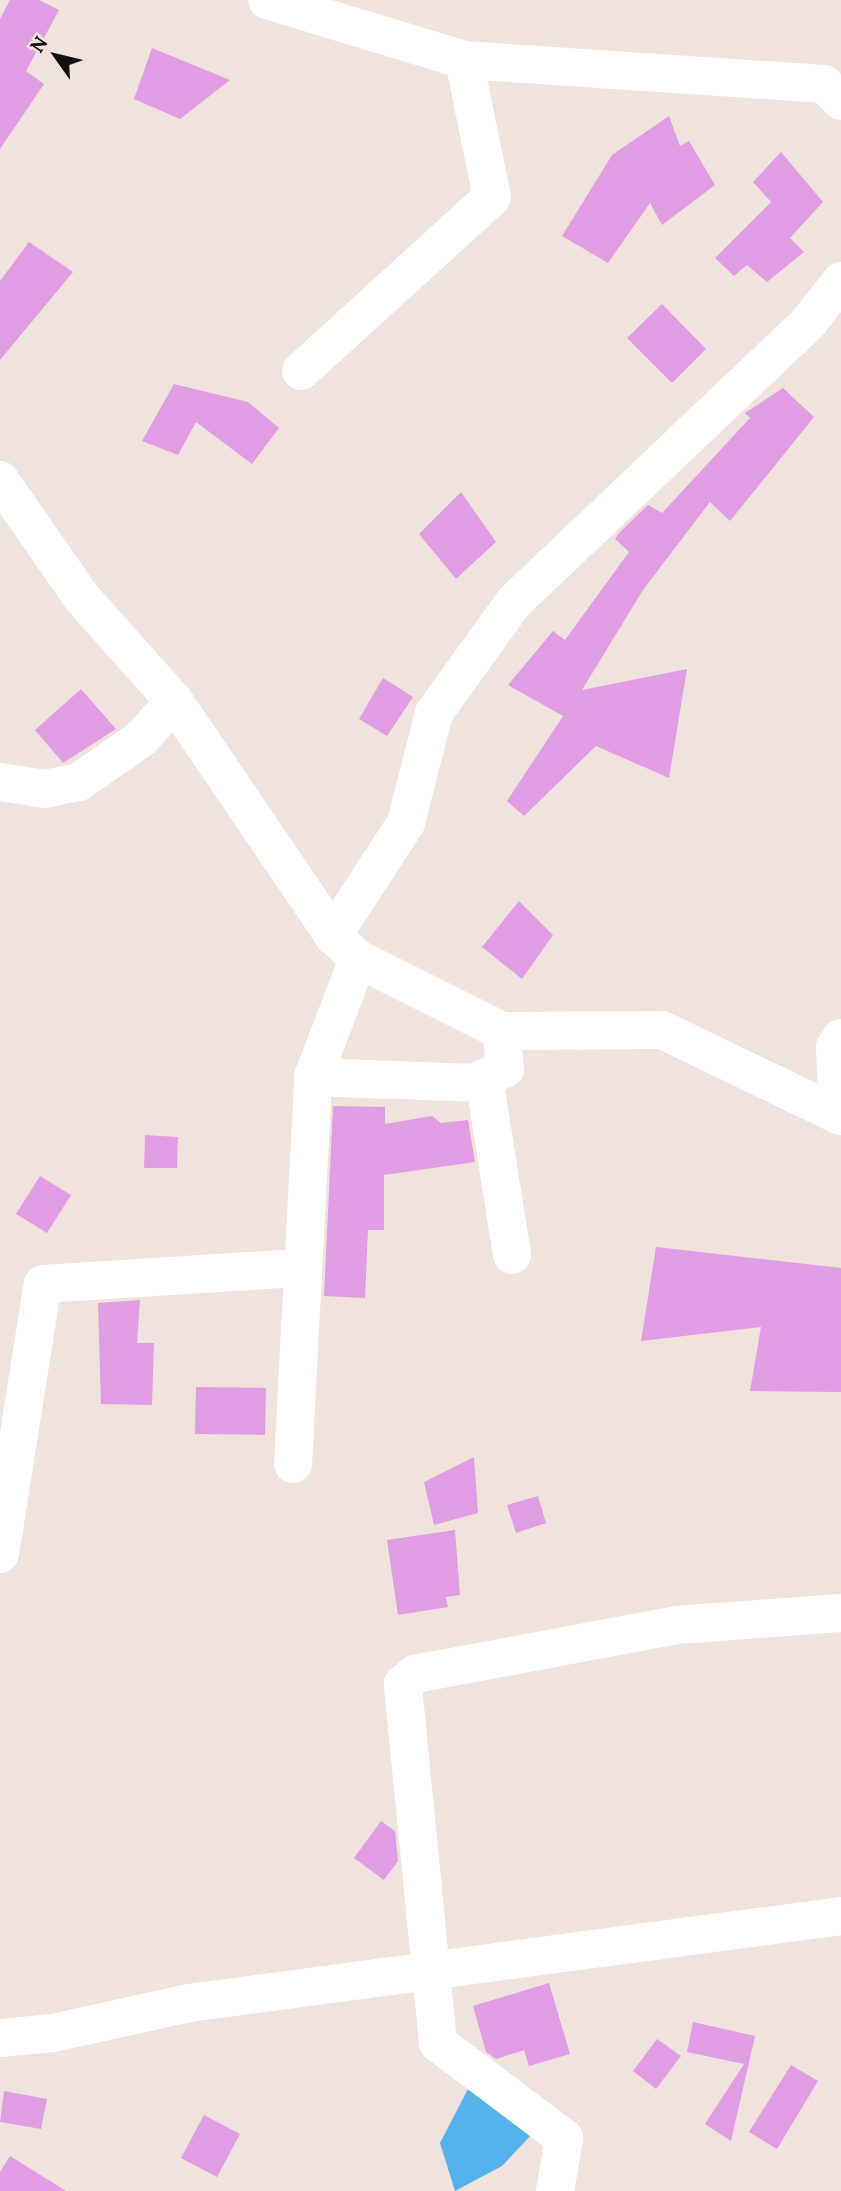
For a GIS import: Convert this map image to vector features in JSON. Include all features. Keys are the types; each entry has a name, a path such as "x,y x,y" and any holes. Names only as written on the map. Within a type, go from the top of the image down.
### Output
{"street":[{"path":"267,0 346,8 464,60 824,84 840,96"},
{"path":"301,371 492,197 464,60"},
{"path":"293,1464 300,1268 313,1077 345,947 406,823 434,713 514,602 808,323 841,281"},
{"path":"0,480 82,598 174,701 345,947 502,1031 662,1030 839,1115 835,1047 841,1038"},
{"path":"0,782 45,789 79,782 142,738 174,701"},
{"path":"313,1077 413,1083 484,1078 505,1069 502,1031"},
{"path":"484,1078 512,1255"},
{"path":"0,1554 43,1284 300,1268"},
{"path":"555,2191 564,2138 438,2043 434,1969 416,1866 403,1696 409,1678 677,1625 841,1613"},
{"path":"0,2038 434,1969 841,1916"}],"water":[{"path":"468,2089 549,2116 502,2166 455,2191 440,2143"}],"building":[{"path":"10,0 39,0 59,10 26,71 44,84 0,149 0,19"},
{"path":"152,48 230,80 180,119 134,99"},
{"path":"669,116 680,146 689,141 715,185 662,225 650,203 608,263 562,236 612,155"},
{"path":"781,152 823,202 790,238 804,252 767,282 747,265 734,276 715,258 771,202 753,182"},
{"path":"29,242 73,272 0,360 0,281"},
{"path":"662,304 706,349 672,383 627,338"},
{"path":"174,384 248,402 279,428 252,464 196,422 178,455 142,441"},
{"path":"783,388 814,417 730,521 710,502 643,590 582,690 687,669 669,778 596,746 524,816 507,801 563,716 508,685 553,631 565,640 629,552 615,539 620,532 648,505 662,513 750,418 745,413"},
{"path":"461,492 496,542 456,579 419,534"},
{"path":"383,678 413,697 387,736 359,719"},
{"path":"81,689 116,729 63,763 35,730"},
{"path":"519,901 553,935 522,979 482,947"},
{"path":"333,1106 385,1107 385,1124 432,1116 441,1123 468,1120 475,1162 384,1175 384,1230 368,1230 365,1298 324,1296"},
{"path":"145,1135 178,1137 177,1168 144,1168"},
{"path":"40,1176 71,1195 47,1233 16,1214"},
{"path":"656,1247 841,1268 841,1392 750,1391 761,1327 641,1341"},
{"path":"140,1300 137,1343 154,1343 152,1405 101,1404 98,1303"},
{"path":"196,1387 266,1388 265,1435 195,1434"},
{"path":"474,1457 478,1513 434,1525 424,1482"},
{"path":"538,1496 546,1523 516,1533 507,1505"},
{"path":"455,1530 460,1595 446,1597 448,1607 398,1615 387,1540"},
{"path":"381,1821 395,1831 398,1861 384,1880 354,1858"},
{"path":"549,1983 570,2054 529,2066 524,2050 496,2059 486,2052 473,2006"},
{"path":"693,2022 755,2036 731,2141 705,2124 744,2064 687,2052"},
{"path":"657,2039 681,2056 656,2089 633,2071"},
{"path":"791,2065 818,2081 777,2149 749,2132"},
{"path":"4,2091 47,2099 41,2129 0,2122"},
{"path":"204,2115 240,2134 217,2177 181,2158"},
{"path":"10,2156 66,2191 0,2191 0,2172"}]}
